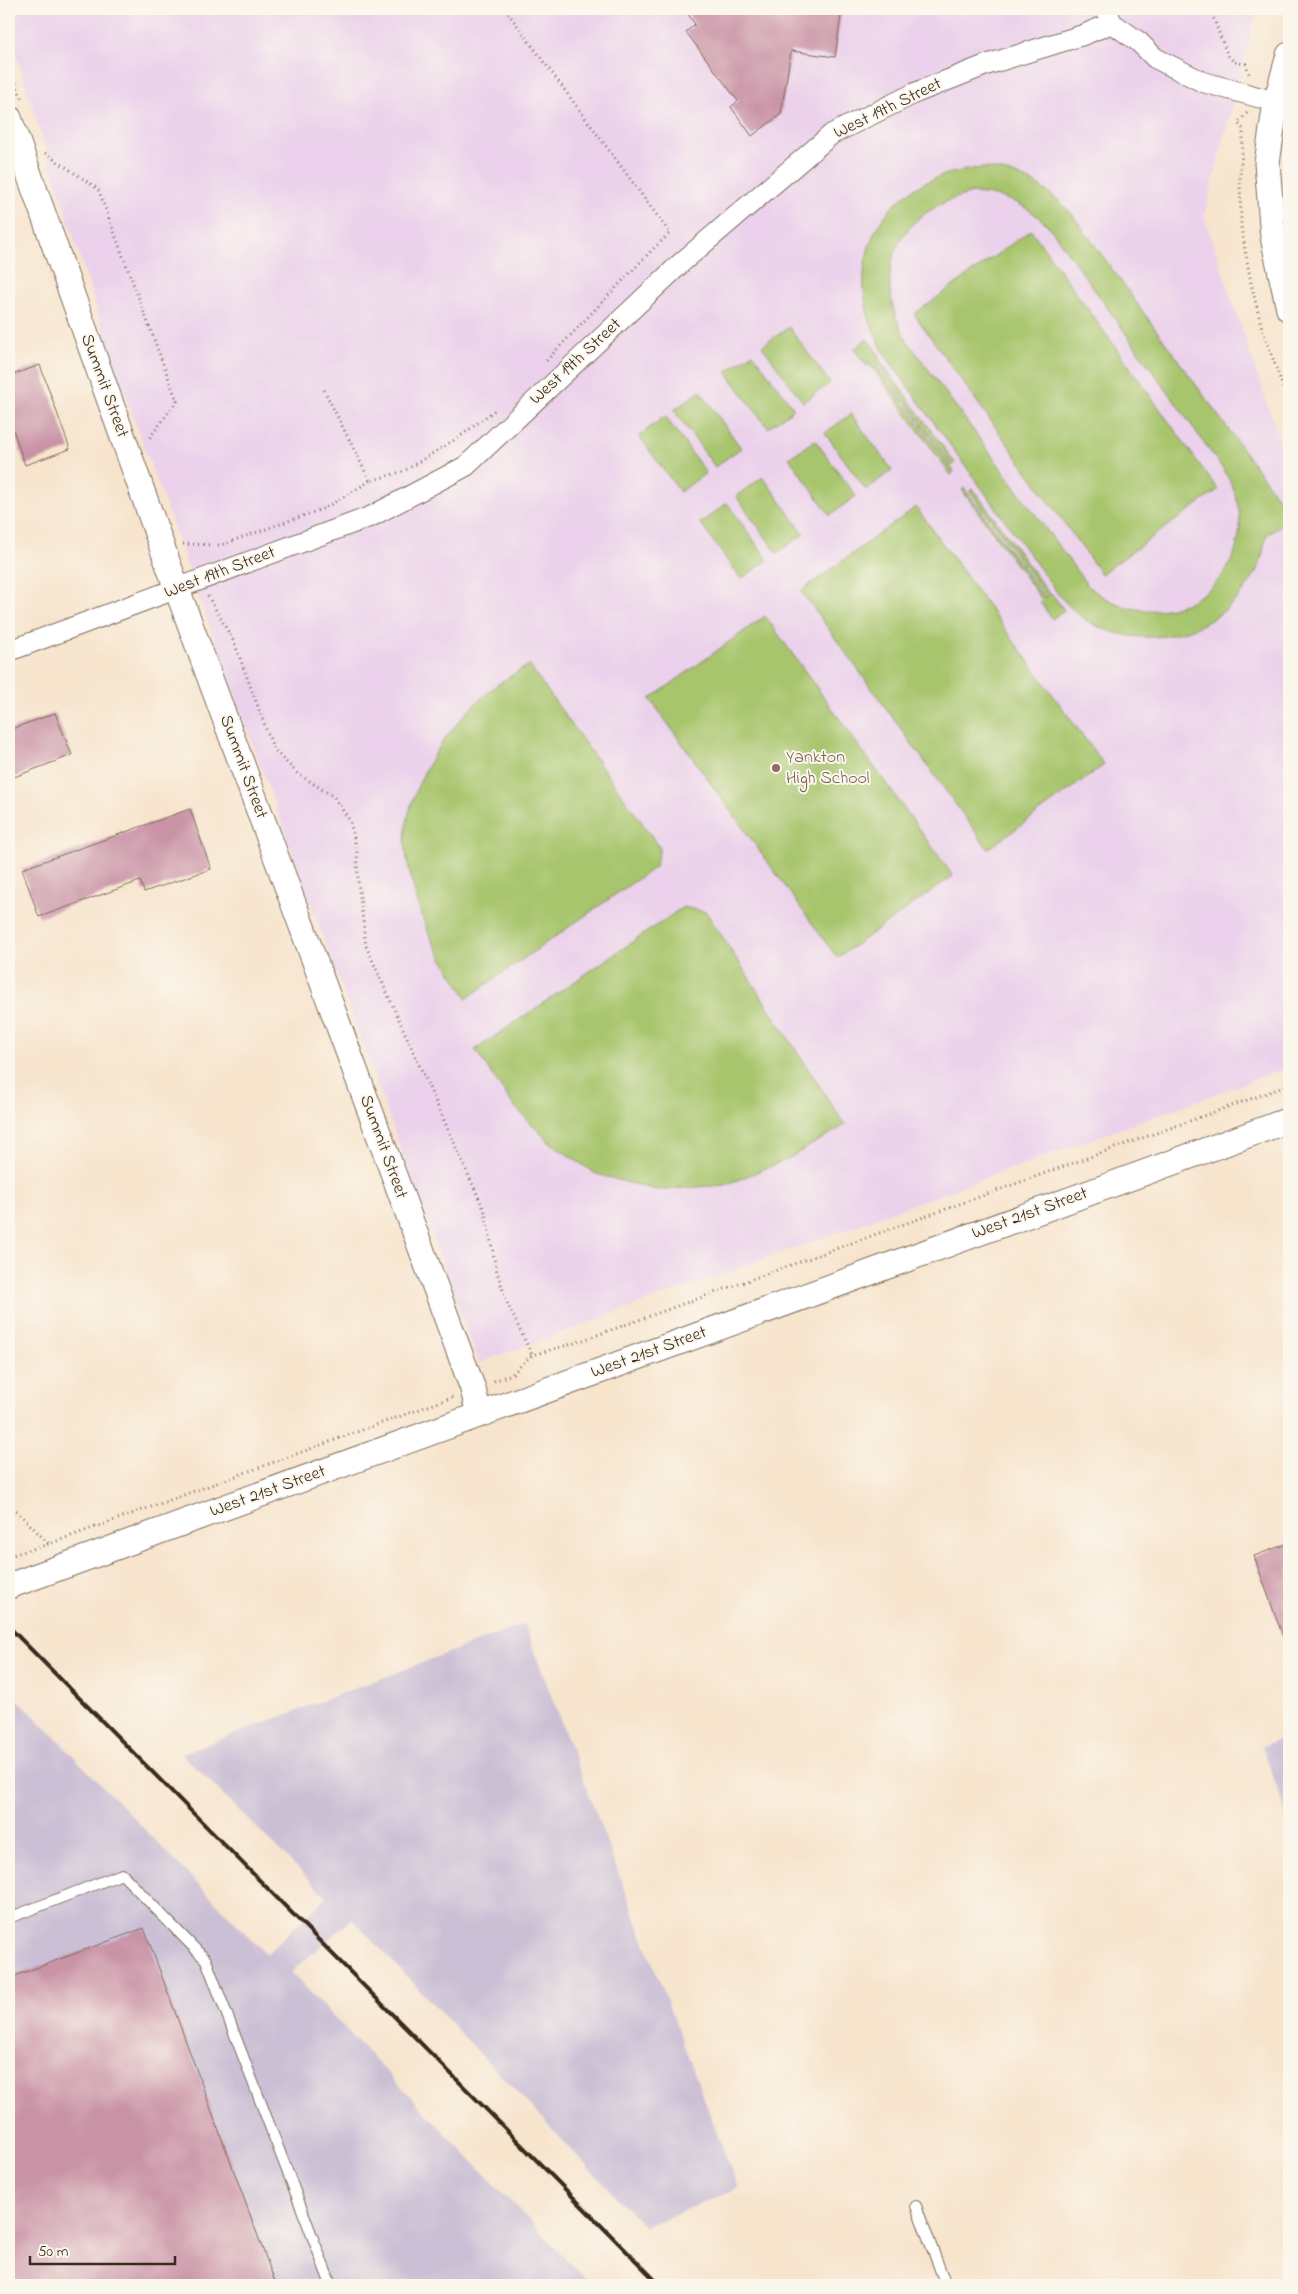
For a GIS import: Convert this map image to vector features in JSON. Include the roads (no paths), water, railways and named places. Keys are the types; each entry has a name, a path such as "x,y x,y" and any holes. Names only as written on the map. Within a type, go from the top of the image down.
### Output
{"street":[{"path":"1109,16 1155,58 1203,82 1276,102"},
{"name":"West 19th Street","path":"9,651 372,516 466,466 681,263 832,134 924,90 994,62 1083,35 1109,16"},
{"path":"1289,55 1276,102 1266,163 1273,237 1289,309"},
{"name":"Summit Street","path":"16,110 188,585 473,1389 480,1415"},
{"name":"West 21st Street","path":"9,1586 1289,1120"}],"lane":[{"path":"9,1918 122,1874 206,1960 330,2285"},
{"path":"916,2206 946,2285"}],"railway":[{"path":"9,1627 660,2285"}],"place":[{"name":"Yankton High School","path":"776,768"}]}
